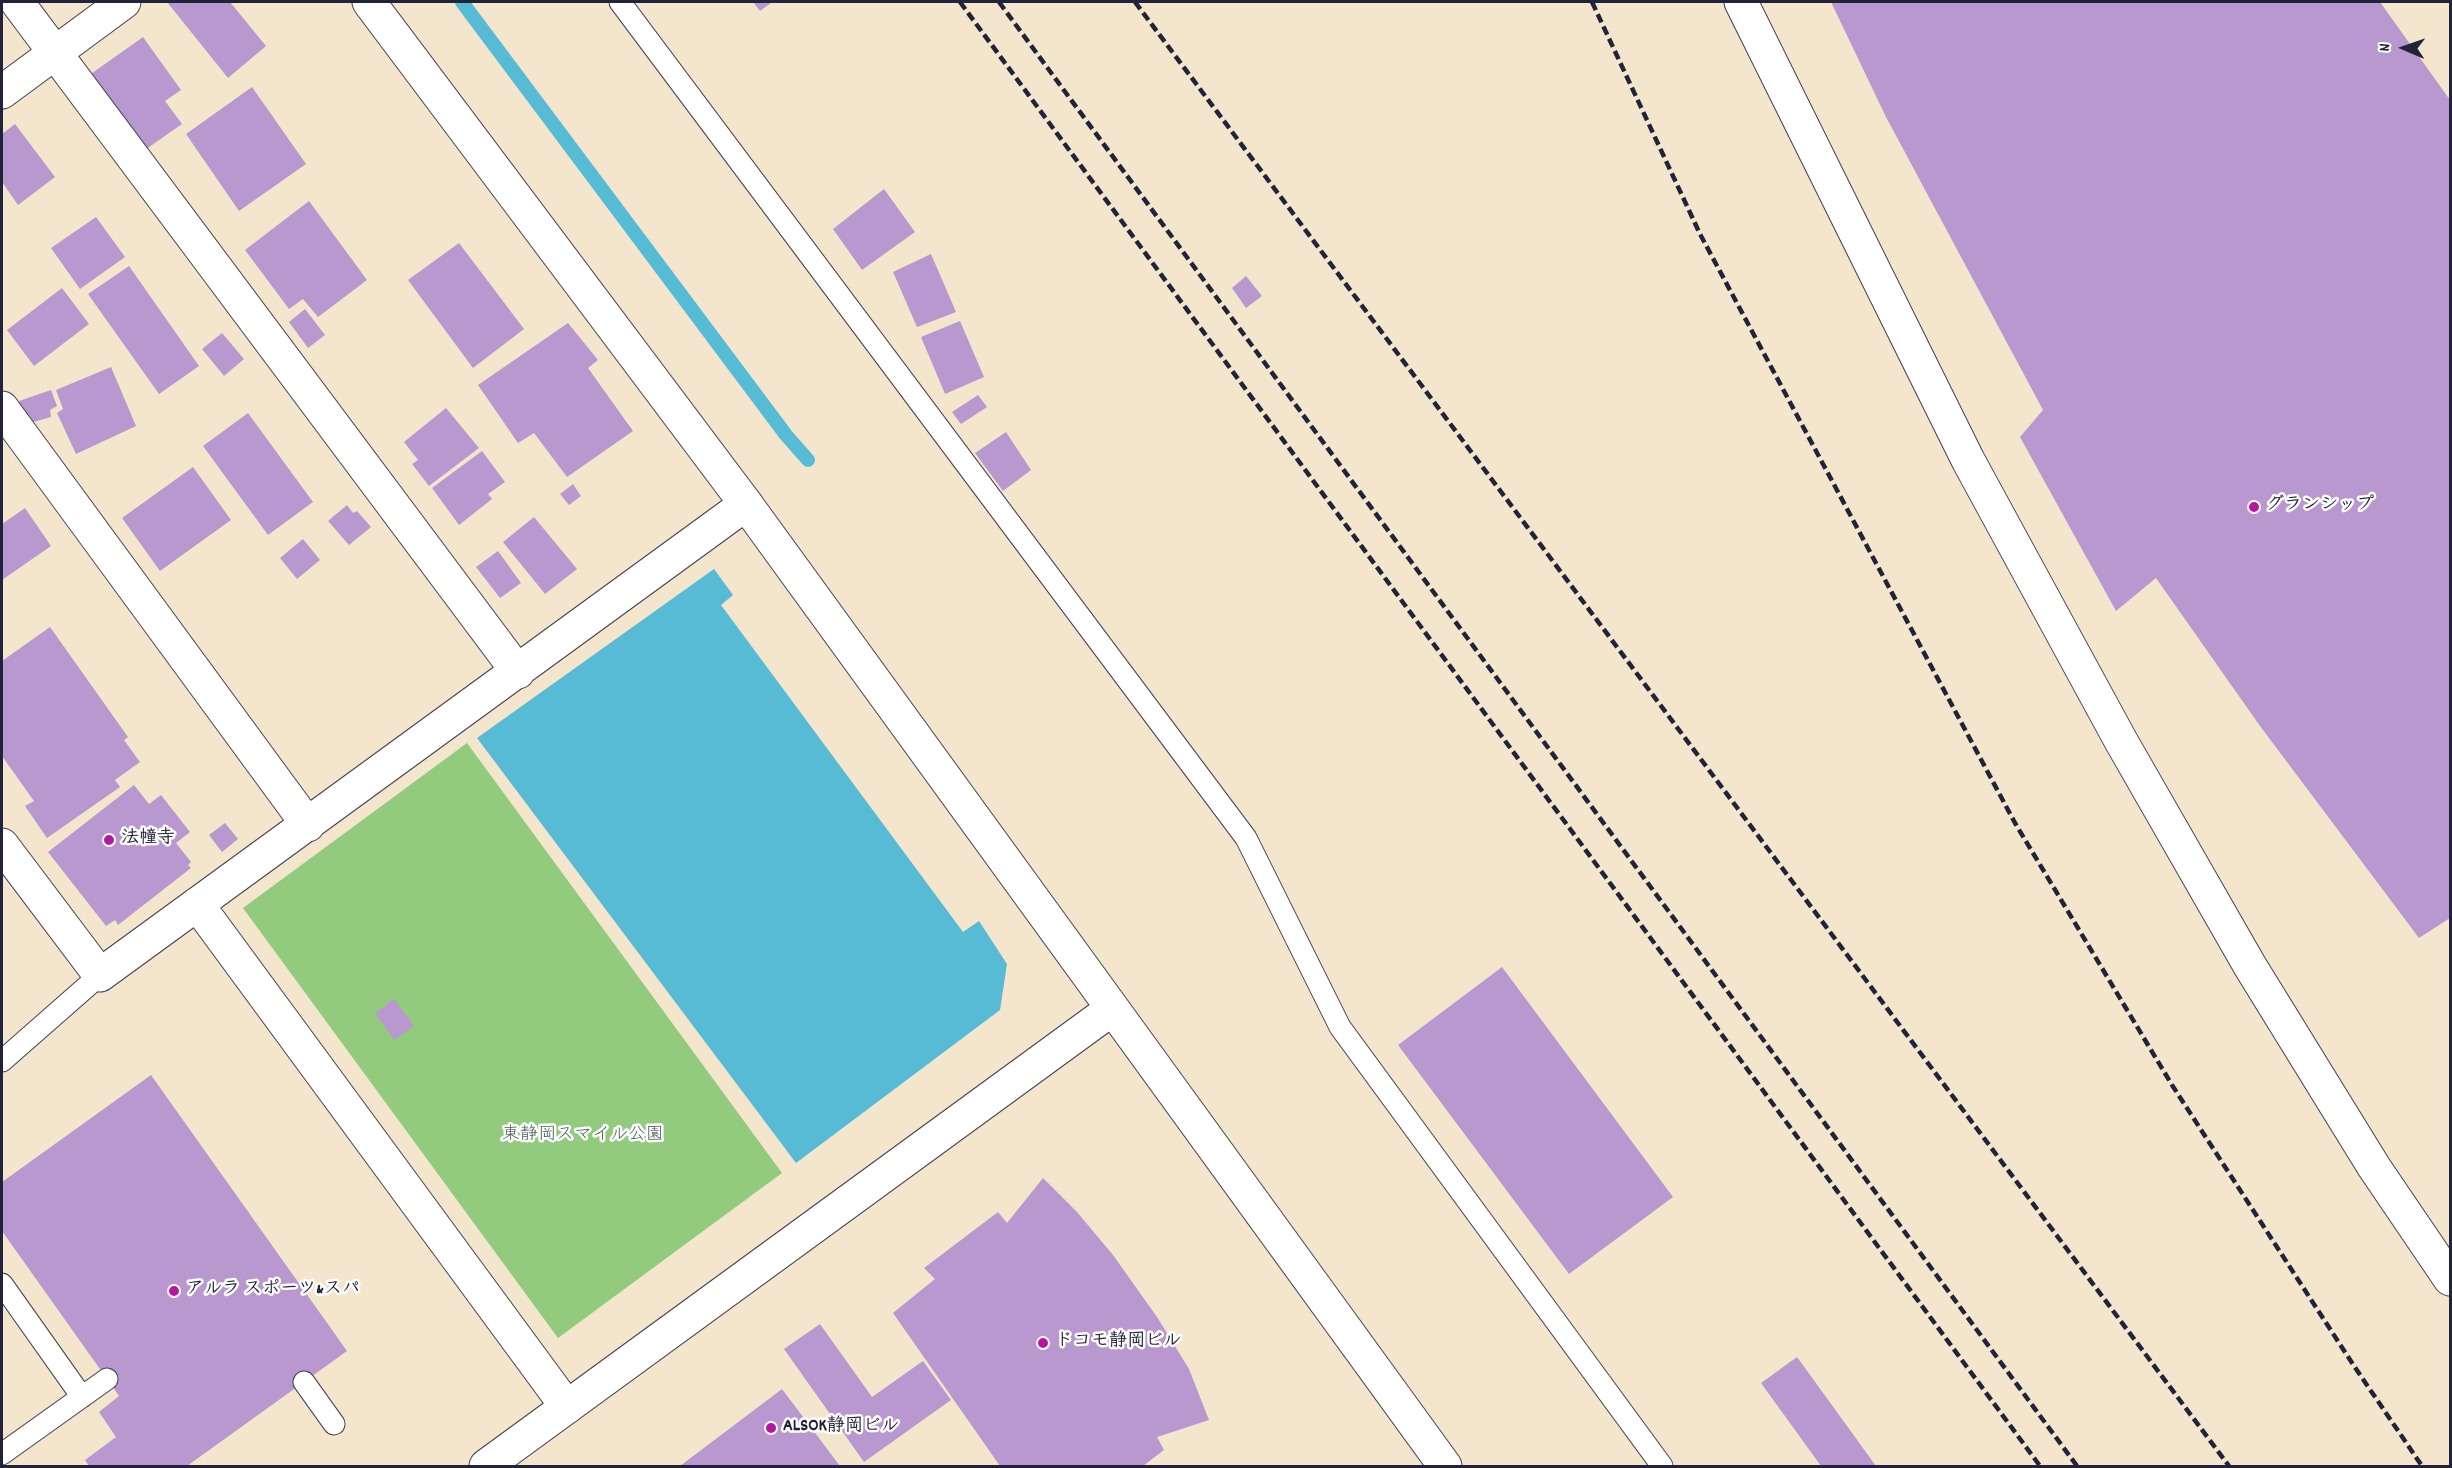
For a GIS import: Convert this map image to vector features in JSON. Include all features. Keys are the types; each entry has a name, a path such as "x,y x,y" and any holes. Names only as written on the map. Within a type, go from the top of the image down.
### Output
{"street":[{"path":"17,2 518,672"},
{"path":"2,92 123,2"},
{"path":"369,2 746,504 1445,1467"},
{"path":"1741,2 1968,460 2121,741 2268,996 2374,1167 2451,1279"},
{"path":"2,408 308,825"},
{"path":"2,845 100,975 746,504"},
{"path":"197,904 567,1407"},
{"path":"486,1467 1112,1010"}],"lane":[{"path":"620,2 1246,838 1340,1027 1662,1467"},
{"path":"2,1061 100,975"},
{"path":"2,1284 82,1397"},
{"path":"2,1454 107,1379"},
{"path":"304,1382 334,1424"}],"green space":[{"name":"東静岡スマイル公園","path":"467,743 782,1173 558,1338 243,908"}],"water":[{"path":"714,569 733,595 721,605 963,932 979,921 1007,964 1000,1010 796,1163 477,738"}],"building":[{"path":"167,2 230,2 266,46 228,78"},
{"path":"753,2 770,2 771,3 760,11"},
{"name":"グランシップ","path":"1831,2 2380,2 2450,100 2450,918 2419,938 2260,726 2156,578 2116,611 2020,437 2043,410 1886,117"},
{"path":"143,37 181,90 165,101 182,124 142,152 88,76"},
{"path":"252,87 306,164 239,211 186,134"},
{"path":"15,124 55,177 18,205 2,182 2,134"},
{"path":"884,189 915,232 862,270 833,229"},
{"path":"309,201 367,280 318,317 303,299 289,309 245,250"},
{"path":"96,217 125,257 80,289 51,248"},
{"path":"459,243 524,329 473,368 408,280"},
{"path":"931,254 956,312 917,327 893,272"},
{"path":"129,266 199,366 159,394 88,294"},
{"path":"1246,276 1262,296 1246,308 1232,288"},
{"path":"62,288 89,324 34,366 7,330"},
{"path":"305,309 325,335 308,348 289,322"},
{"path":"960,321 984,377 945,394 921,337"},
{"path":"568,323 598,360 588,368 633,431 567,477 534,433 518,443 478,385"},
{"path":"222,333 244,359 224,376 202,349"},
{"path":"111,367 136,426 76,454 57,413 63,409 56,390"},
{"path":"51,390 57,406 50,410 51,417 19,426 19,401"},
{"path":"978,395 987,407 961,424 952,412"},
{"path":"446,408 479,448 429,486 412,464 418,460 404,442"},
{"path":"248,413 313,502 268,535 203,446"},
{"path":"1006,432 1031,470 1003,491 975,453"},
{"path":"482,451 505,482 488,494 492,499 459,525 432,488"},
{"path":"193,467 231,520 160,571 122,518"},
{"path":"573,484 581,496 569,505 560,494"},
{"path":"347,505 353,513 357,511 371,527 349,545 328,521"},
{"path":"25,508 51,546 2,580 2,524"},
{"path":"534,517 577,569 545,594 503,542"},
{"path":"303,539 320,560 297,579 280,558"},
{"path":"498,551 521,583 500,598 476,567"},
{"path":"50,627 128,737 124,740 140,762 115,780 120,787 47,838 25,806 34,801 2,756 2,661"},
{"path":"134,785 149,804 161,795 190,832 176,843 191,862 188,865 191,868 118,925 115,920 106,926 48,852"},
{"path":"225,823 238,839 222,852 209,835"},
{"path":"1502,967 1673,1197 1569,1274 1398,1045"},
{"path":"394,999 414,1026 394,1040 375,1013"},
{"name":"アルラ スポーツ&スパ","path":"151,1075 347,1351 187,1466 89,1466 85,1460 116,1437 99,1412 119,1396 2,1231 2,1182"},
{"name":"ドコモ静岡ビル","path":"1043,1178 1077,1212 1113,1255 1157,1317 1189,1369 1209,1420 1157,1437 1164,1450 1143,1466 1000,1466 893,1313 935,1279 924,1268 998,1212 1007,1223"},
{"path":"820,1324 872,1397 923,1361 951,1400 864,1462 784,1349"},
{"path":"1797,1357 1876,1466 1821,1466 1761,1383"},
{"name":"ALSOK静岡ビル","path":"782,1389 840,1466 680,1466"}],"waterway":[{"path":"462,2 786,435 808,460"}],"railway":[{"path":"960,2 2040,1466"},
{"path":"999,2 2077,1466"},
{"path":"1135,2 2229,1466"},
{"path":"1592,2 1700,234 2015,823 2172,1085 2354,1366 2422,1466"}],"place":[{"name":"グランシップ","path":"2254,507"},
{"name":"法幢寺","path":"109,840"},
{"name":"アルラ スポーツ&スパ","path":"174,1291"},
{"name":"ドコモ静岡ビル","path":"1043,1343"},
{"name":"ALSOK静岡ビル","path":"771,1428"}]}
